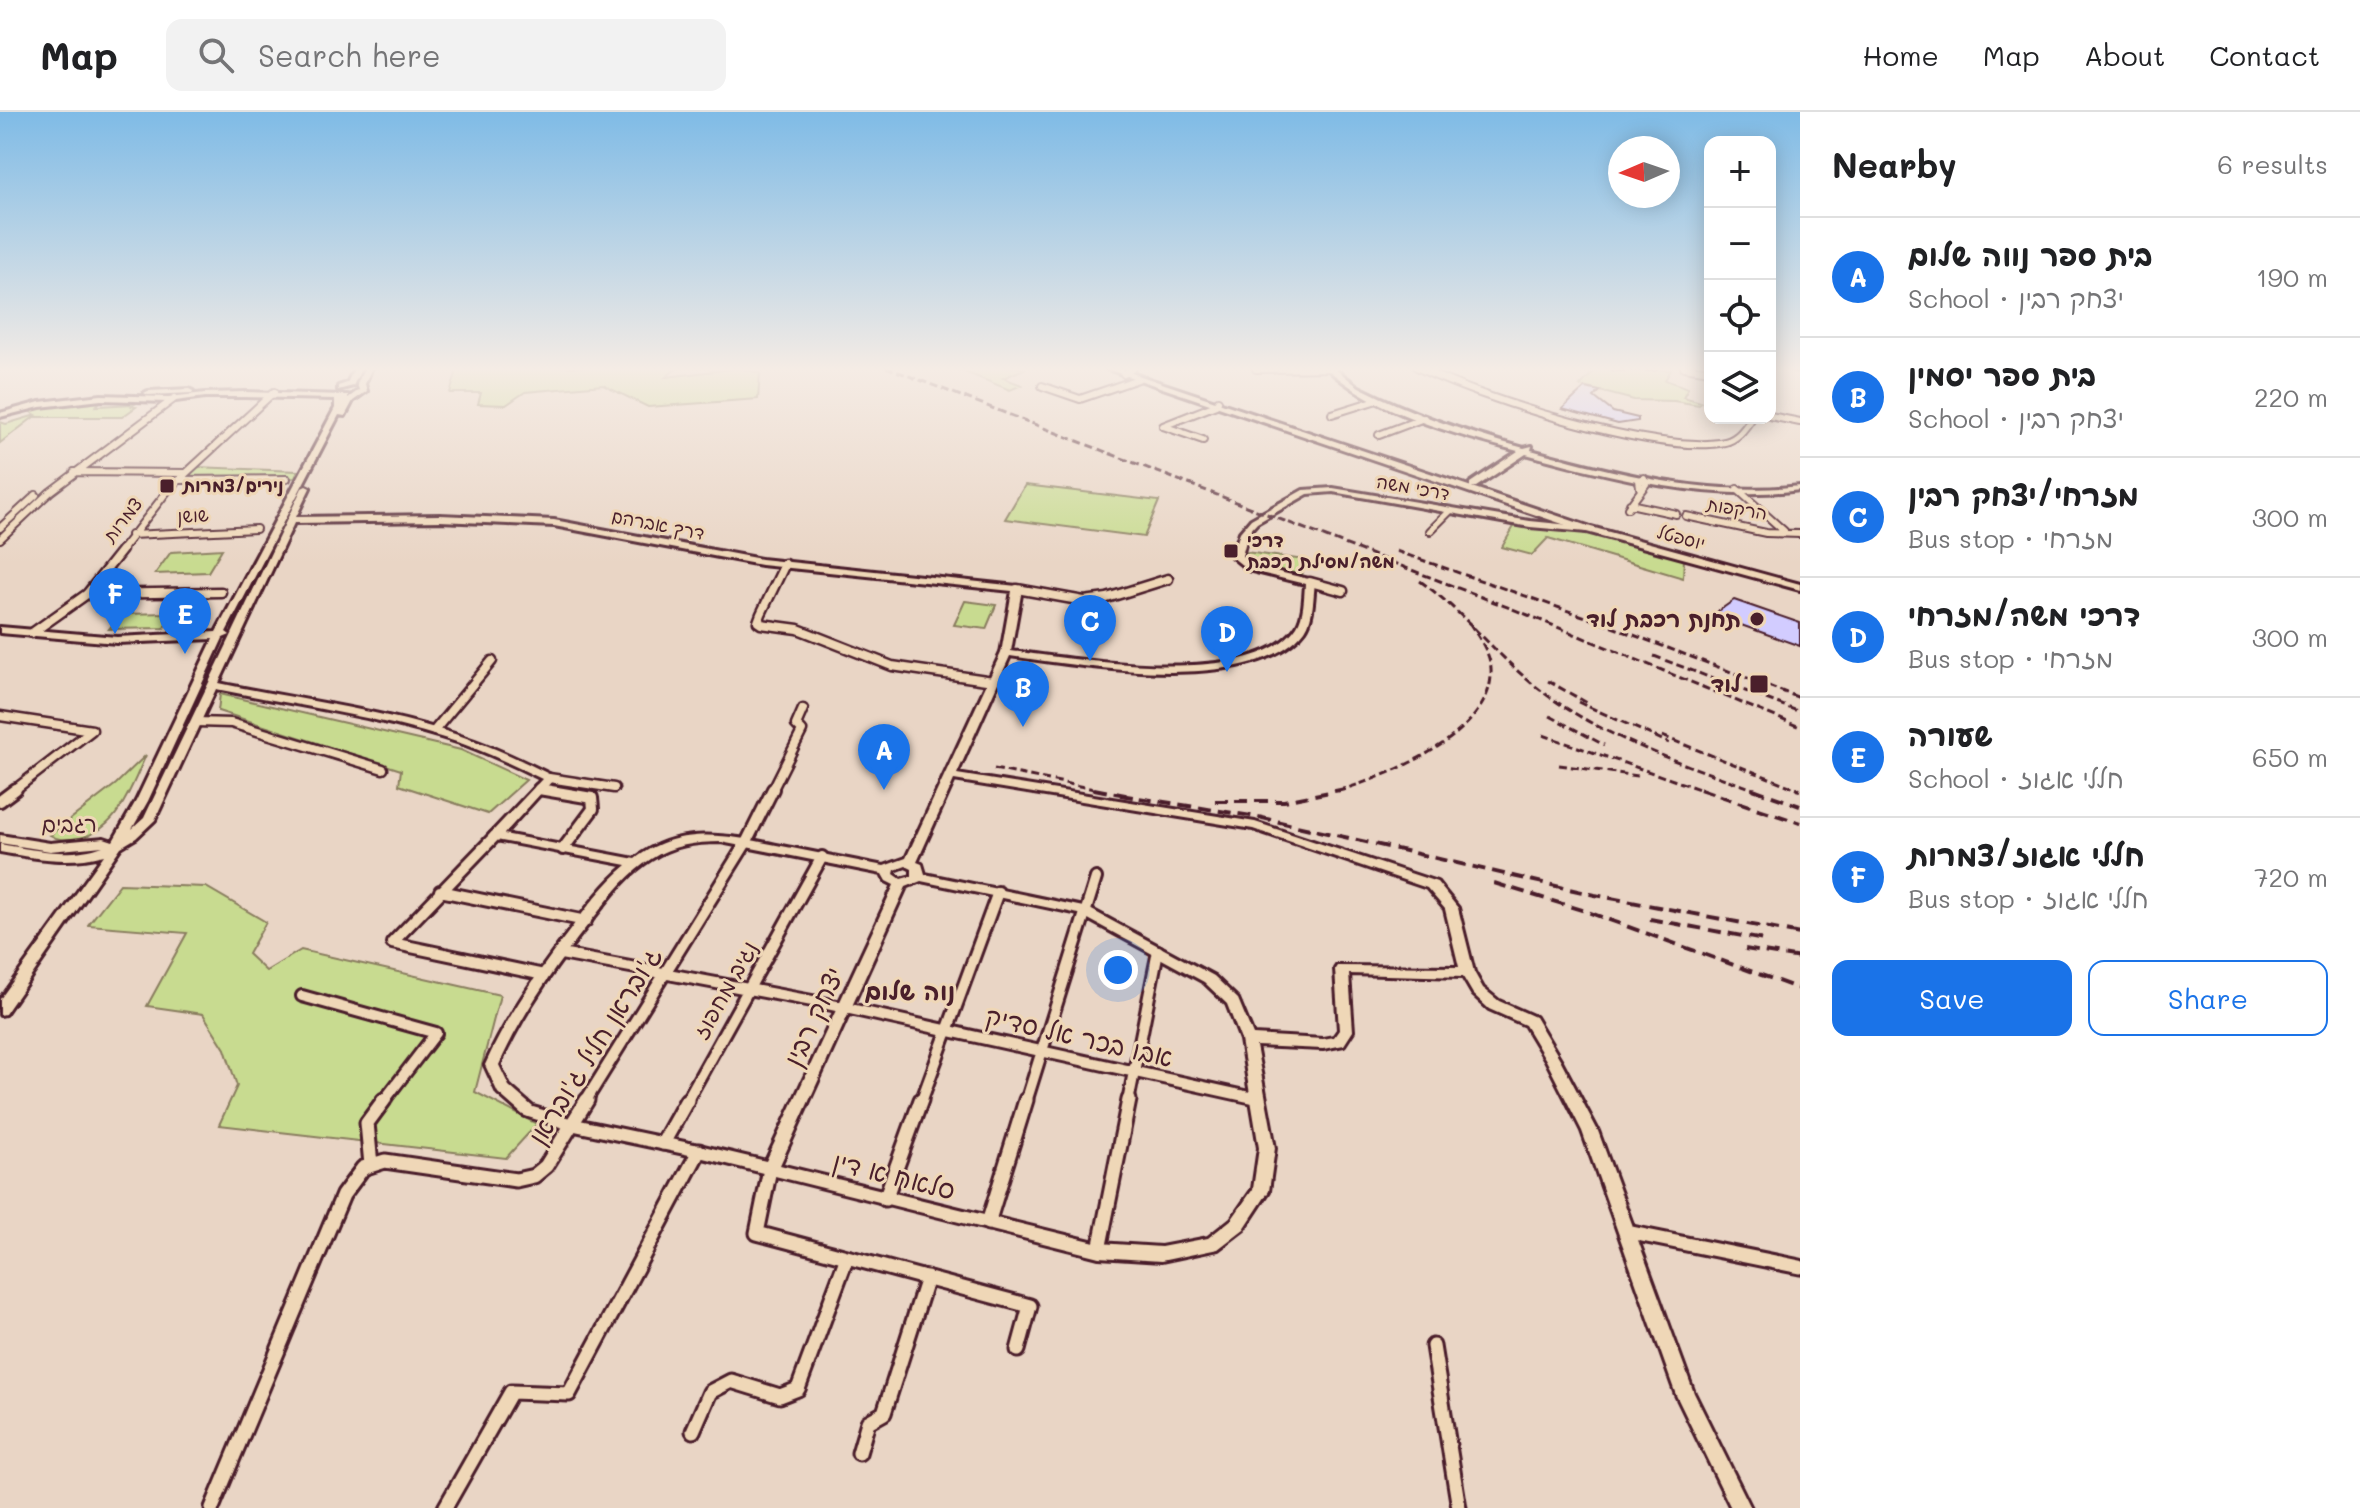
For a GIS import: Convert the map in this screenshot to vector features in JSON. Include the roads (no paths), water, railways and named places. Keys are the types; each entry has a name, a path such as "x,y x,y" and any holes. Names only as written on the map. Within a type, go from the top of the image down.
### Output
{"main road":[{"path":"1306,432 1466,485"},
{"name":"יוספטל","path":"1466,485 1552,522 1800,587"},
{"name":"יוספטל","path":"1466,485 1603,527 1800,580"}],"street":[{"path":"0,528 119,432"},
{"path":"0,539 35,504 129,432"},
{"name":"צמרות","path":"36,631 87,594 131,535 178,480 230,432"},
{"path":"0,1010 132,819 221,633 326,432"},
{"path":"116,846 135,835 149,820 334,432"},
{"path":"1181,432 1203,440"},
{"path":"1379,435 1387,432"},
{"path":"1471,432 1643,482 1739,490 1800,485"},
{"path":"1474,432 1528,449"},
{"path":"1630,432 1670,442 1703,445 1729,441 1742,432"},
{"path":"1466,485 1528,449"},
{"path":"66,472 186,473"},
{"path":"178,480 287,479"},
{"path":"1643,482 1629,506 1676,514"},
{"name":"דרכי משה","path":"1310,582 1241,563 1237,557 1247,527 1279,506 1317,489 1450,511 1552,522"},
{"name":"הרקפות","path":"1739,490 1784,531"},
{"path":"1430,531 1450,511"},
{"name":"הרקפות","path":"1686,516 1766,533 1784,531 1800,534"},
{"name":"דרך אברהם","path":"291,520 440,518 554,523 785,564 1017,589"},
{"name":"שושן","path":"131,535 256,529"},
{"path":"785,564 780,584 761,608 758,622 761,624 798,629 874,660 909,670 993,681"},
{"path":"914,870 896,863 888,871 891,878 901,883 910,882 950,776 1006,653 1017,589 1084,601 1107,598 1168,579"},
{"path":"1006,653 1125,666 1233,666 1288,643 1302,627 1310,582 1343,591"},
{"path":"87,594 221,592"},
{"path":"0,623 36,631"},
{"path":"0,630 129,641 236,632"},
{"path":"434,731 492,661"},
{"path":"212,685 342,709 434,731 519,761 549,778 614,788"},
{"name":"ג'ובראן חליל ג'ובראן","path":"371,1165 385,1161 516,1180 534,1176 546,1166 747,841 802,731 796,725 803,709"},
{"path":"0,716 92,730 0,801"},
{"path":"196,722 231,723 383,769"},
{"path":"950,776 1255,826 1432,885 1451,908 1467,972 1478,991 1494,1005 1530,1021 1590,1131 1685,1395 1741,1508"},
{"path":"544,975 392,943 549,778"},
{"path":"539,789 592,798 593,809 563,849"},
{"path":"92,843 132,819"},
{"path":"495,836 637,863"},
{"name":"סלאח א דין","path":"888,871 747,841 695,838 669,844 637,863 544,975 500,1042 492,1065 503,1089 528,1111 570,1124 699,1151 1099,1250 1161,1254 1212,1244 1238,1224 1261,1191 1267,1148 1248,1040 1233,1002 1209,979 1083,911 914,870"},
{"name":"רגבים","path":"0,839 59,848 104,842 116,846"},
{"name":"רגבים","path":"0,848 78,857 116,846"},
{"name":"נגיב מחפוז","path":"663,1143 822,857"},
{"path":"988,1223 1083,911 1096,878"},
{"name":"יצחק רבין","path":"770,1169 901,883"},
{"path":"440,891 586,921"},
{"path":"885,1199 998,892"},
{"path":"1099,1250 1158,951"},
{"name":"אבו בכר אל סדיק","path":"561,954 750,988 1042,1049 1258,1099"},
{"path":"1248,1040 1323,1044 1339,1041 1346,1031 1342,969 1467,972"},
{"path":"212,1508 343,1195 363,1168 371,1165 367,1123 436,1033 302,996"},
{"path":"445,1508 511,1392 569,1394 699,1151"},
{"path":"770,1169 757,1233 1030,1306 1018,1350"},
{"path":"1627,1232 1800,1267"},
{"path":"693,1431 710,1392 731,1381 780,1396 798,1389 847,1257"},
{"path":"859,1453 868,1422 884,1413 927,1278"},
{"path":"1433,1346 1459,1508"}],"railway":[{"path":"1055,432 1528,615 1800,727"},
{"path":"1396,551 1586,617 1800,698"},
{"path":"1420,581 1471,626"},
{"path":"1343,789 1384,775 1435,749 1458,732 1476,713 1488,692 1491,669 1486,651 1471,626"},
{"path":"1471,626 1530,682 1597,726 1704,772 1759,791"},
{"path":"1654,656 1800,712"},
{"path":"1548,681 1589,704"},
{"path":"1578,702 1669,743"},
{"path":"1550,716 1604,745"},
{"path":"1543,735 1705,791"},
{"path":"1662,736 1800,790 1796,789"},
{"path":"1559,765 1638,776"},
{"path":"994,769 1094,789"},
{"path":"1094,789 1131,796"},
{"path":"1094,789 1104,791"},
{"path":"1215,801 1284,801 1343,789"},
{"path":"1338,791 1343,789"},
{"path":"1700,789 1800,823"},
{"path":"1753,789 1800,806"},
{"path":"1120,795 1258,817 1595,895 1800,934"},
{"path":"1494,883 1582,910 1800,989"},
{"path":"1650,919 1764,940"},
{"path":"1745,949 1800,958"}],"place":[{"name":"נירים/צמרות","path":"167,486"},
{"name":"דרכי משה/מסילת רכבת","path":"1231,551"},
{"name":"תחנת רכבת לוד","path":"1757,619"},
{"name":"חללי אגוז/צמרות","path":"115,634"},
{"name":"שעורה","path":"185,654"},
{"name":"מזרחי/יצחק רבין","path":"1090,661"},
{"name":"דרכי משה/מזרחי","path":"1227,672"},
{"name":"לוד","path":"1759,684"},
{"name":"בית ספר יסמין","path":"1023,727"},
{"name":"בית ספר נווה שלום","path":"884,790"}],"district":[{"name":"נוה שלום","path":"910,992"}]}
